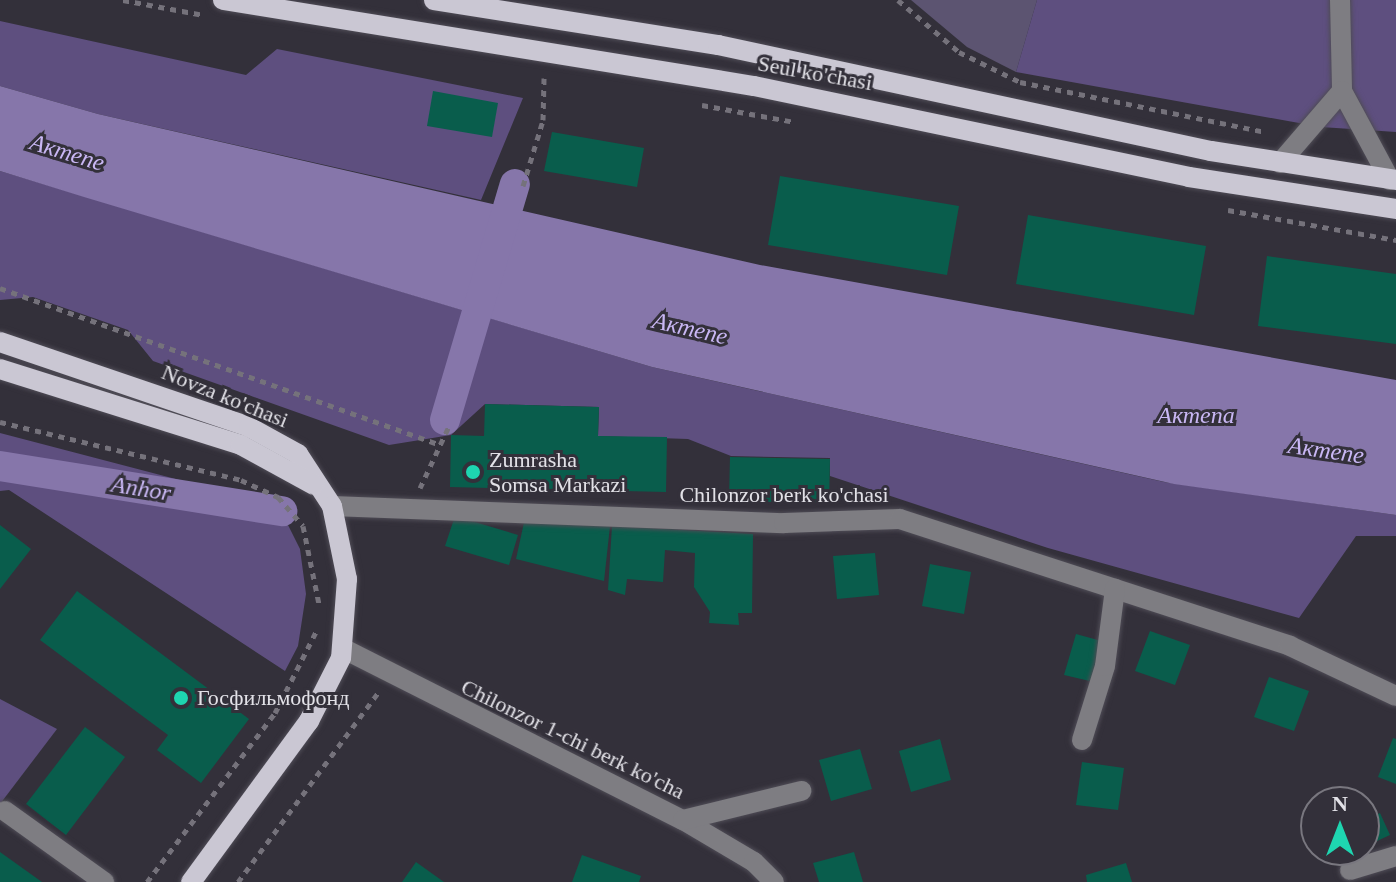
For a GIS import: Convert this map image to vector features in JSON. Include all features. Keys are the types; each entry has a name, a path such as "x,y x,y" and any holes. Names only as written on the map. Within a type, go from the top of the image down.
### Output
{"main road":[{"name":"Seul ko'chasi","path":"223,0 548,52 961,124 1189,177 1396,209"},
{"name":"Seul ko'chasi","path":"434,0 764,54 1280,163 1393,180"},
{"name":"Novza ko'chasi","path":"0,342 249,427 304,460 332,506"},
{"name":"Novza ko'chasi","path":"0,369 273,458 305,477 332,506"},
{"path":"191,882 309,721 344,649 347,579 332,506"}],"street":[{"path":"1340,0 1342,91 1393,180"},
{"path":"1280,163 1342,91"},
{"name":"Chilonzor berk ko'chasi","path":"332,506 784,523 900,519 1290,646 1396,696"},
{"path":"1082,740 1105,666 1115,589"},
{"name":"Chilonzor 1-chi berk ko'cha","path":"344,649 390,676 683,820 747,857 774,882"},
{"path":"683,820 801,791"},
{"path":"5,811 104,882"},
{"path":"1350,870 1396,856"}],"path":[{"path":"898,0 959,52 1020,82 1301,139"},
{"path":"523,186 543,120 544,78"},
{"path":"0,288 436,443"},
{"path":"0,422 241,480 278,497 310,547 319,608"},
{"path":"413,507 436,443 450,424"},
{"path":"147,882 275,713 313,645 319,622"},
{"path":"238,882 390,676"}],"shaded area":[{"path":"911,0 1037,0 1016,72 967,47"},
{"path":"1037,0 1396,0 1396,132 1321,127 1016,72"},
{"path":"0,21 246,75 277,49 523,98 481,200 98,114 0,86"},
{"path":"0,171 652,367 1164,482 1396,515 1396,536 1356,536 1299,618 1048,548 830,476 830,458 731,456 688,439 598,436 599,407 485,404 451,435 389,445 153,361 128,330 33,297 0,300"},
{"path":"0,433 267,503 283,515 300,549 306,594 298,646 285,671 9,490 0,491"},
{"path":"0,699 57,729 0,804"}],"water":[{"name":"Актепа","path":"0,86 98,114 760,265 1396,380 1396,515 1174,484 652,367 84,197 0,171"}],"building":[{"path":"433,91 498,103 492,137 427,126"},
{"path":"552,132 644,148 637,187 544,171"},
{"path":"780,176 959,206 947,275 768,245"},
{"path":"1028,215 1206,246 1194,315 1016,284"},
{"path":"1267,256 1396,274 1396,344 1258,326"},
{"path":"485,404 599,407 598,436 667,437 666,492 450,487 451,435 484,436"},
{"path":"730,457 830,459 829,503 729,501"},
{"path":"455,516 518,535 509,565 445,546"},
{"path":"525,518 610,526 604,581 516,559"},
{"path":"0,525 31,549 0,589"},
{"path":"612,526 753,534 752,613 738,613 739,625 709,623 710,612 694,587 695,553 665,550 663,582 627,579 625,595 608,590"},
{"path":"875,553 879,595 837,599 833,556"},
{"path":"930,564 971,572 964,614 922,606"},
{"path":"77,591 249,719 201,783 157,750 168,735 40,640"},
{"path":"1150,631 1190,645 1175,685 1135,671"},
{"path":"1076,634 1105,642 1094,682 1064,675"},
{"path":"1269,677 1309,691 1294,731 1254,717"},
{"path":"85,727 125,757 66,835 26,804"},
{"path":"1393,738 1396,739 1396,784 1378,777"},
{"path":"940,739 951,780 911,792 899,751"},
{"path":"860,749 872,789 831,801 819,760"},
{"path":"1082,762 1124,768 1118,810 1076,805"},
{"path":"1380,813 1390,835 1380,840"},
{"path":"0,852 42,882 0,882"},
{"path":"854,852 863,882 819,882 813,863"},
{"path":"582,855 641,876 639,882 572,882"},
{"path":"416,862 444,882 402,882"},
{"path":"1126,863 1132,882 1087,882 1086,875"}],"waterway":[{"name":"Anhor","path":"445,420 515,184"},
{"name":"Anhor","path":"0,466 282,511"}],"place":[{"name":"Zumrasha Somsa Markazi","path":"473,472"},
{"name":"Госфильмофонд","path":"181,698"}],"water label":[{"name":"Актепе","path":"67,153"},
{"name":"Актепе","path":"690,329"},
{"name":"Актепе","path":"1326,451"}]}
